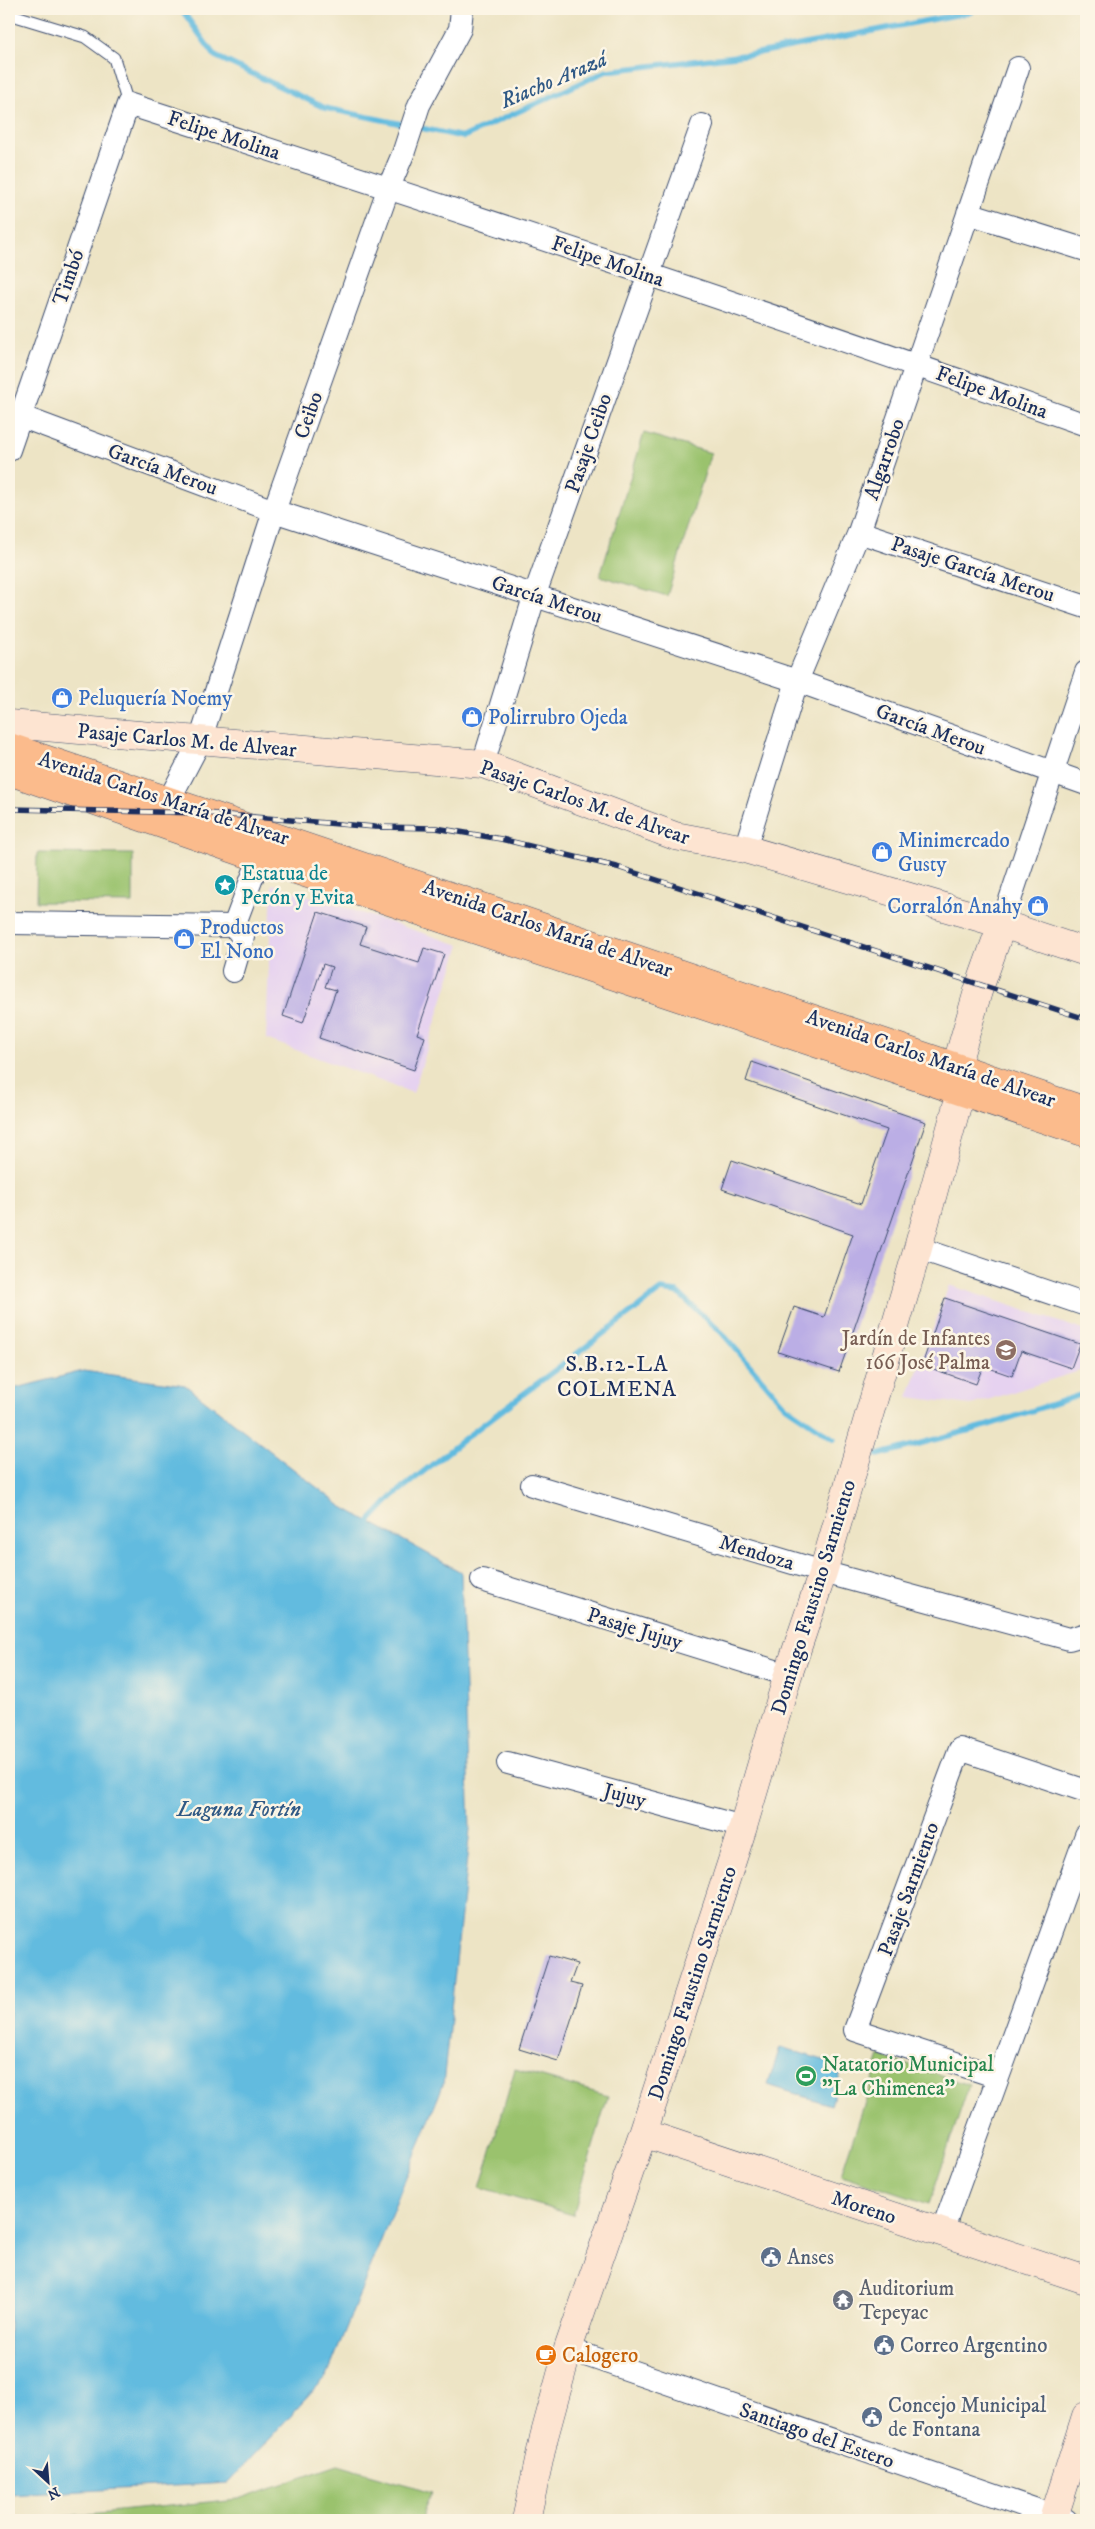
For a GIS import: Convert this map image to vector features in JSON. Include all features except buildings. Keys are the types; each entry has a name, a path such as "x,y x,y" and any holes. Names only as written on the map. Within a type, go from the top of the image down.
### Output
{"main road":[{"name":"Avenida Carlos María de Alvear","path":"9,747 169,813 260,858 958,1079 1086,1111"},
{"name":"Avenida Carlos María de Alvear","path":"9,771 169,813 268,832 958,1079 1086,1133"}],"street":[{"name":"Ceibo","path":"169,813 200,741 274,511 389,187 403,154 419,105 460,29 462,9"},
{"name":"Algarrobo","path":"745,849 797,681 859,532 1018,68"},
{"name":"Felipe Molina","path":"128,104 389,187 916,365 1086,425"},
{"name":"Timbó","path":"9,450 15,414 128,104"},
{"name":"Pasaje Ceibo","path":"483,764 535,594 702,125"},
{"path":"968,213 1086,250"},
{"name":"García Merou","path":"15,414 274,511 535,594 797,681 1086,784"},
{"name":"Pasaje García Merou","path":"859,532 1086,606"},
{"name":"Domingo Faustino Sarmiento","path":"526,2520 544,2437 568,2349 642,2134 743,1827 788,1676 823,1572 918,1248 978,991 1086,672"},
{"name":"Pasaje Carlos M. de Alvear","path":"9,724 483,764 675,836 745,849 1002,924 1086,952"},
{"path":"234,926 268,832"},
{"path":"9,923 234,926 243,936 232,970"},
{"path":"918,1248 1086,1305"},
{"name":"Mendoza","path":"532,1485 823,1572 1078,1637"},
{"name":"Pasaje Jujuy","path":"482,1580 788,1676"},
{"name":"Pasaje Sarmiento","path":"998,2077 856,2030 960,1749 1086,1791"},
{"name":"Jujuy","path":"508,1763 743,1827"},
{"path":"942,2232 1086,1835"},
{"name":"Moreno","path":"642,2134 1086,2280"},
{"name":"Santiago del Estero","path":"568,2349 1058,2519"},
{"path":"1058,2519 1086,2416"}],"lane":[{"path":"9,14 86,37 114,58 128,104"}],"shaded area":[{"path":"272,884 460,945 413,1093 266,1039"},
{"name":"Jardín de Infantes 166 José Palma","path":"949,1285 1086,1331 1086,1369 971,1405 908,1397"}],"green space":[{"path":"644,433 711,453 667,596 600,576"},
{"path":"37,853 133,854 133,903 36,902"},
{"path":"880,2056 969,2085 929,2204 841,2175"},
{"path":"515,2069 608,2096 573,2215 480,2188"},
{"path":"338,2465 432,2492 421,2520 29,2520 238,2499"}],"water":[{"name":"Laguna Fortín","path":"83,1371 185,1385 341,1506 461,1572 470,1829 443,2085 327,2376 228,2483 9,2495 9,1390"},
{"name":"Natatorio Municipal ''La Chimenea''","path":"780,2047 843,2066 831,2105 768,2085"}],"waterway":[{"name":"Riacho Arazá","path":"181,9 215,56 325,108 407,125"},
{"name":"Riacho Arazá","path":"416,127 463,137 607,71 753,54 971,12 974,9"},
{"path":"369,1522 393,1496 464,1439 661,1290 677,1292 722,1333 785,1406 834,1439"},
{"path":"878,1455 989,1425 1086,1393"}],"railway":[{"path":"9,809 205,813 375,827 436,828 501,839 617,867 1086,1019"}],"place":[{"name":"Peluquería Noemy","path":"62,698"},
{"name":"Polirrubro Ojeda","path":"472,717"},
{"name":"Minimercado Gusty","path":"882,852"},
{"name":"Estatua de Perón y Evita","path":"225,885"},
{"name":"Corralón Anahy","path":"1038,906"},
{"name":"Productos El Nono","path":"184,939"},
{"name":"Jardín de Infantes 166 José Palma","path":"1006,1350"},
{"name":"Natatorio Municipal ''La Chimenea''","path":"806,2076"},
{"name":"Anses","path":"771,2257"},
{"name":"Auditorium Tepeyac","path":"843,2300"},
{"name":"Correo Argentino","path":"884,2345"},
{"name":"Calogero","path":"546,2355"},
{"name":"Concejo Municipal de Fontana","path":"872,2417"}],"district":[{"name":"S.B.12-LA COLMENA","path":"617,1376"}]}
